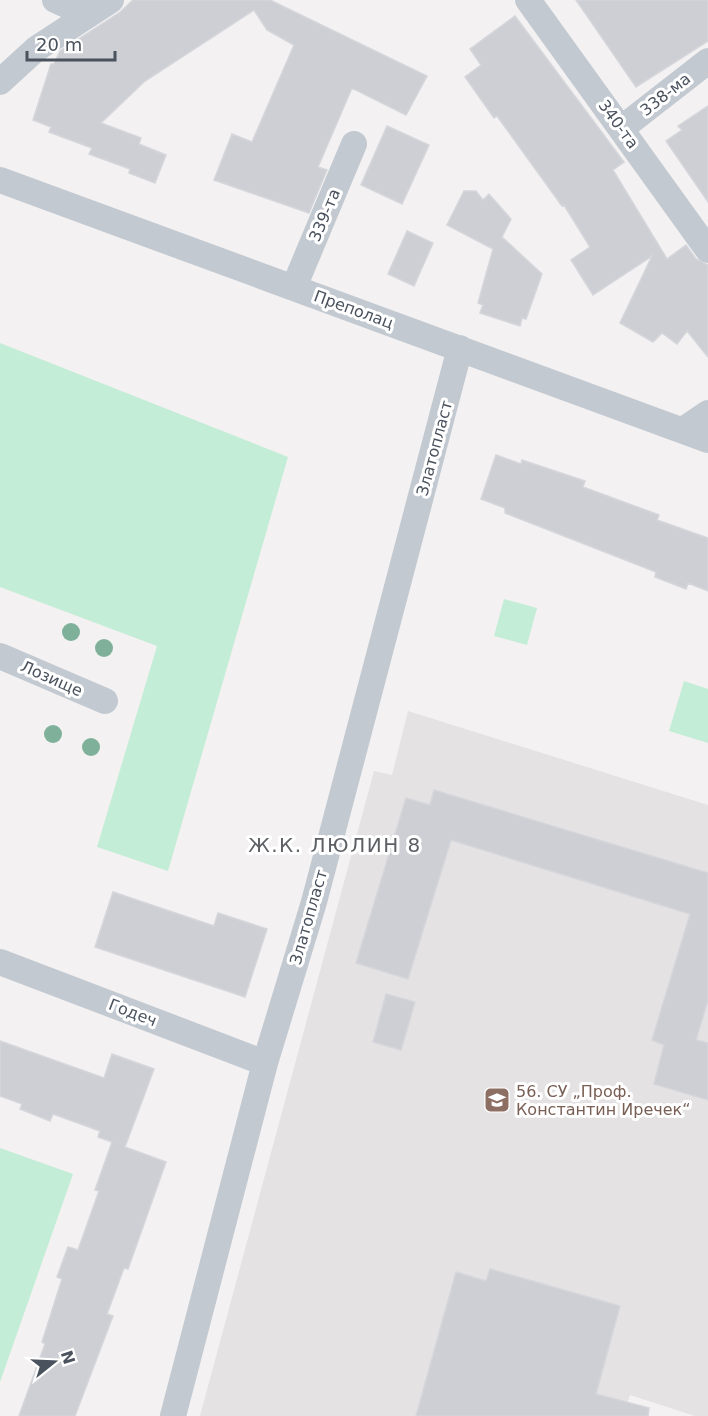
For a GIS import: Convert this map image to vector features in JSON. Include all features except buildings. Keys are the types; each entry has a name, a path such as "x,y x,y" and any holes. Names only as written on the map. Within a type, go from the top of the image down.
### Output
{"street":[{"path":"55,0 88,15"},
{"path":"0,82 36,50 111,0"},
{"name":"340-та","path":"528,0 708,250"},
{"name":"338-ма","path":"622,128 708,61"},
{"name":"339-та","path":"294,287 354,144"},
{"name":"Преполац","path":"0,180 708,440"},
{"name":"Златопласт","path":"173,1416 265,1063 317,891 460,348"},
{"path":"683,430 708,413"},
{"name":"Лозище","path":"0,656 105,701"},
{"name":"Годеч","path":"0,962 265,1063"}],"shaded area":[{"name":"56. СУ „Проф. Константин Иречек“","path":"408,711 708,805 708,1416 695,1416 630,1395 623,1416 200,1416 374,771 392,775"}],"green space":[{"path":"0,343 288,457 168,871 97,847 157,646 0,587"},
{"path":"504,599 537,608 527,645 494,636"},
{"path":"684,681 708,689 708,743 669,731"},
{"path":"0,1148 73,1174 0,1382"}],"place":[{"name":"56. СУ „Проф. Константин Иречек“","path":"497,1100"}],"district":[{"name":"Ж.К. ЛЮЛИН 8","path":"335,845"}]}
